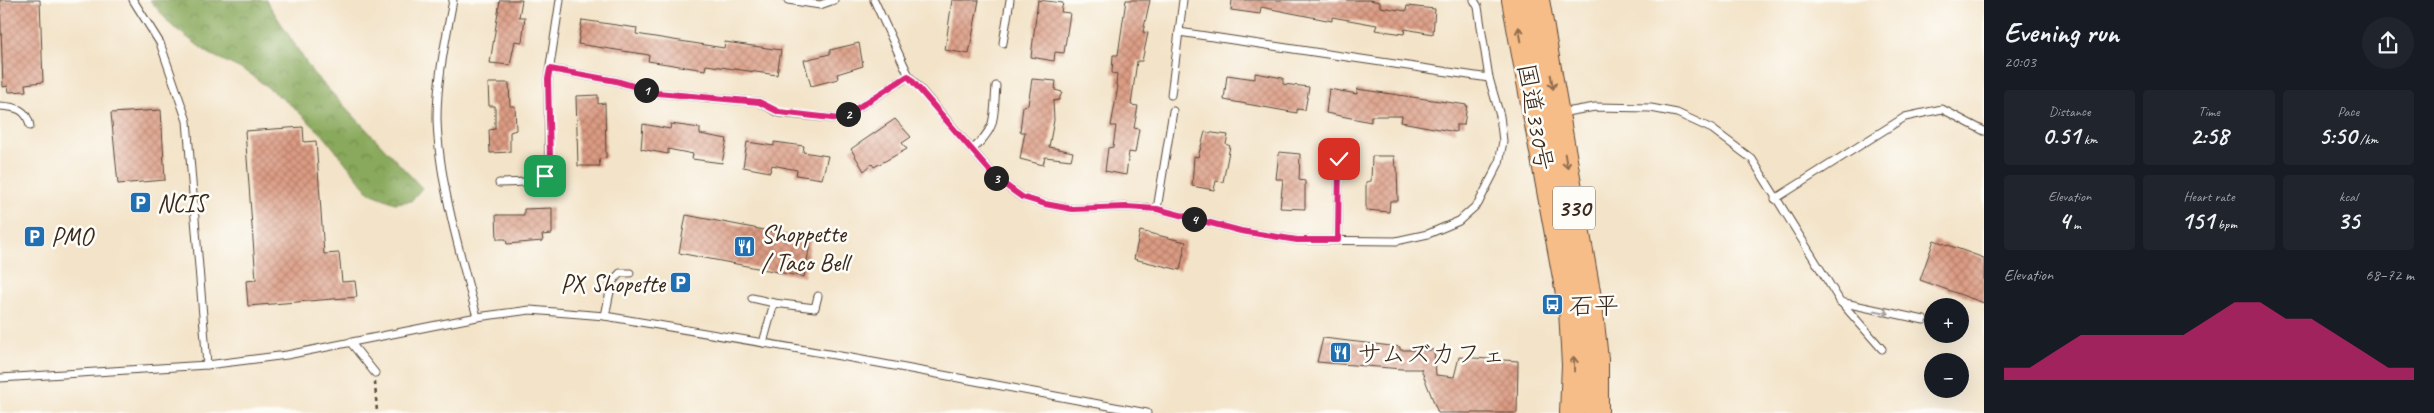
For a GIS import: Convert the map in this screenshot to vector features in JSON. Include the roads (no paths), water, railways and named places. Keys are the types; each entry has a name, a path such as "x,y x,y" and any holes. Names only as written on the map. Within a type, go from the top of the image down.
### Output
{"highway":[{"name":"国道330号","path":"1514,0 1547,115 1590,303 1596,360 1596,413"},
{"name":"国道330号","path":"1537,0 1547,115 1571,310 1574,366 1572,413"}],"lane":[{"path":"133,0 160,43 187,121 207,365"},
{"path":"453,0 439,86 437,119 440,160 477,317"},
{"path":"499,183 537,180 545,176 549,168 548,79 560,0"},
{"path":"788,0 820,4 834,0"},
{"path":"874,0 908,76 997,179 1022,197 1072,209 1126,207 1157,209 1241,231 1297,240 1396,241 1428,234 1459,221 1478,204 1499,163 1503,141 1500,116 1490,78 1478,7 1474,0"},
{"path":"1003,43 1010,0"},
{"path":"1171,95 1184,0"},
{"path":"1179,32 1490,78"},
{"path":"550,69 616,81 657,93 759,102 779,112 840,119 908,76"},
{"path":"972,150 987,136 992,128 996,86"},
{"path":"0,106 17,107 23,110 29,118 30,126"},
{"path":"1547,115 1595,107 1651,108 1677,113 1712,129 1752,159 1840,302 1882,348"},
{"path":"1775,199 1906,117 1942,109 1984,131"},
{"path":"1157,209 1173,111"},
{"path":"1338,240 1339,159"},
{"path":"605,316 612,282 620,273 630,273"},
{"path":"752,298 815,308 818,296"},
{"path":"1840,302 1924,320"},
{"path":"763,343 774,303"},
{"path":"0,378 207,365 286,355 477,317 530,310 605,316 1147,413"},
{"path":"351,343 375,373"}],"place":[{"name":"NCIS","path":"141,203"},
{"name":"PMO","path":"35,236"},
{"name":"Shoppette / Taco Bell","path":"745,247"},
{"name":"PX Shopette","path":"681,283"},
{"name":"石平","path":"1553,305"},
{"name":"サムズカフェ","path":"1341,353"}]}
